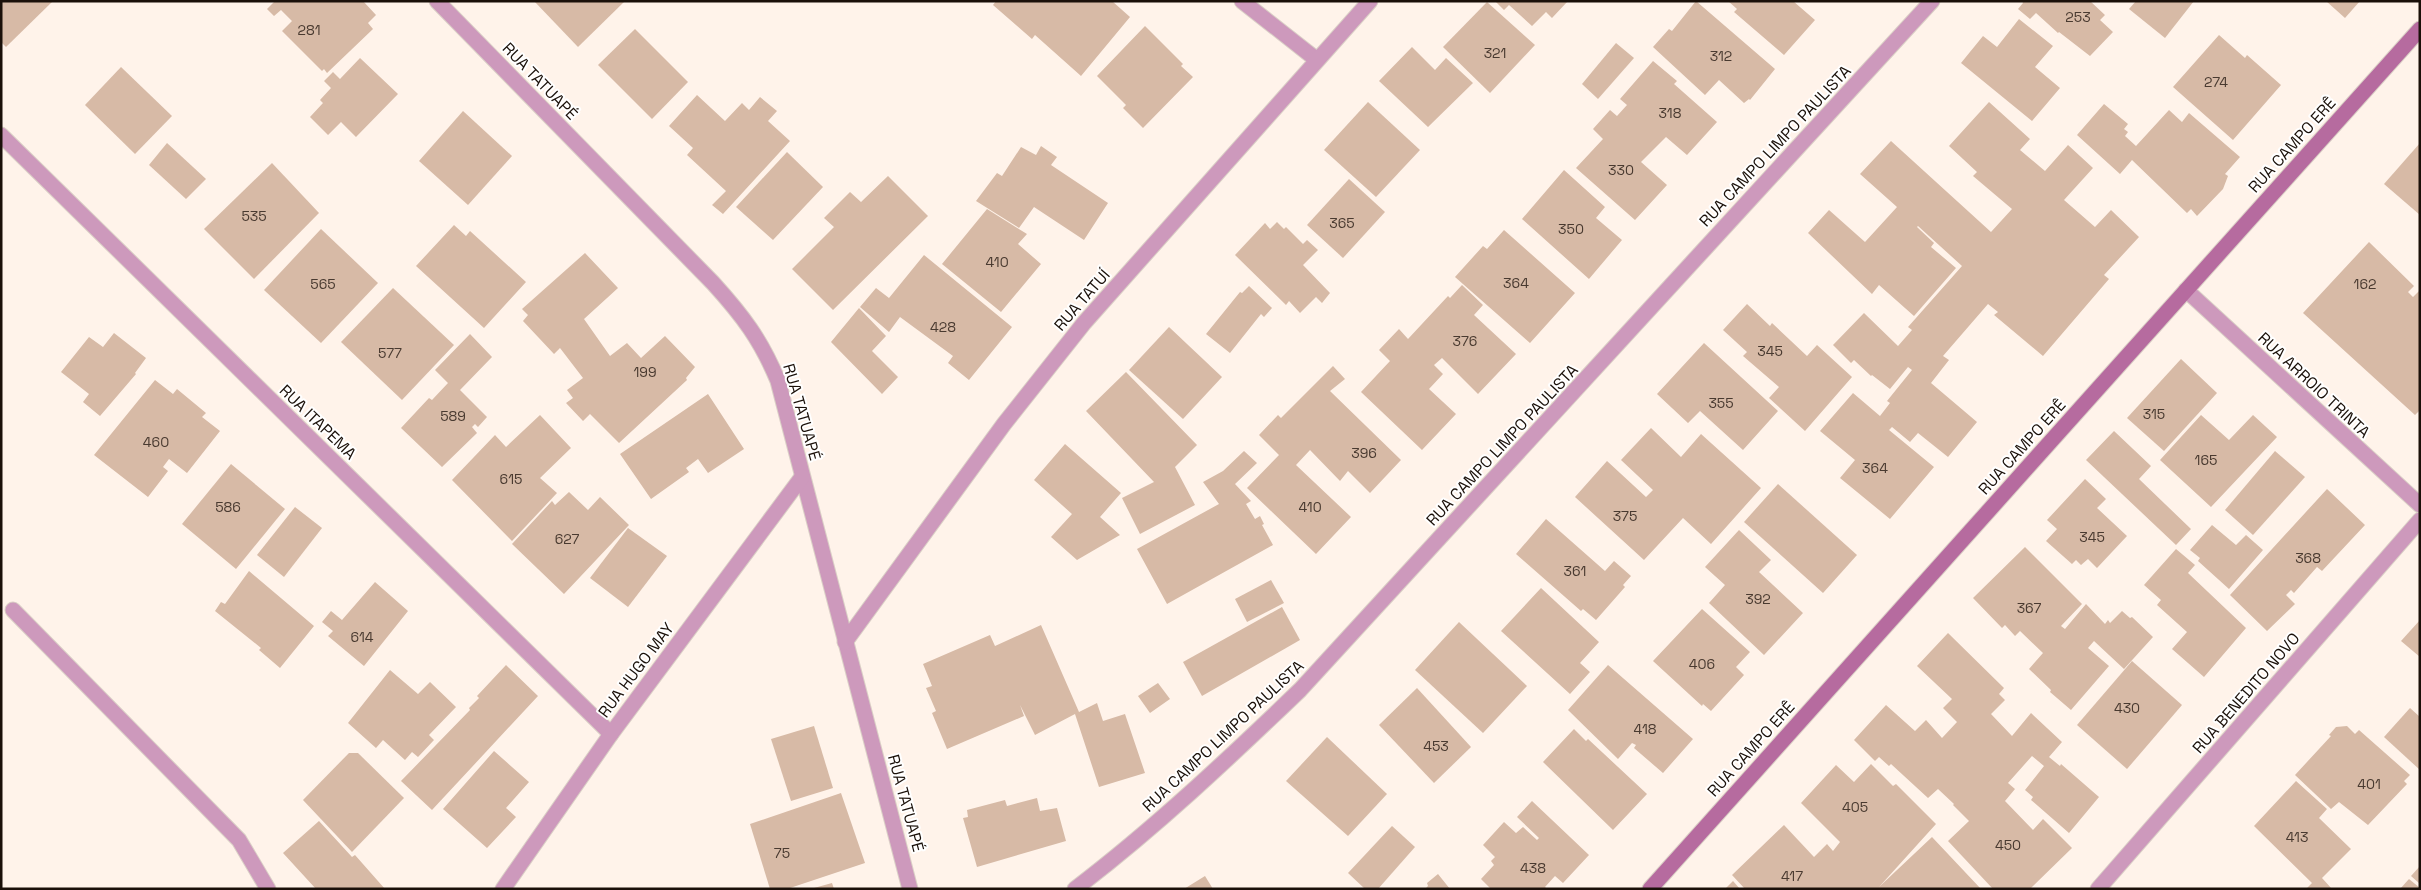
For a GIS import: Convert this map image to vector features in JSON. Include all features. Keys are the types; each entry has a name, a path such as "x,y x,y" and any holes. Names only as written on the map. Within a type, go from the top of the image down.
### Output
{"street":[{"name":"RUA TATUAPÉ","path":"437,1 741,314 765,350 778,382 910,889"},
{"path":"1242,1 1317,60"},
{"name":"RUA TATUÍ","path":"845,642 1004,424 1084,323 1370,1"},
{"name":"RUA CAMPO LIMPO PAULISTA","path":"1075,889 1122,853 1215,772 1300,690 1932,1"},
{"name":"RUA CAMPO ERÊ","path":"1650,889 2420,29"},
{"name":"RUA ITAPEMA","path":"1,135 611,734"},
{"name":"RUA ARROIO TRINTA","path":"2186,290 2420,505"},
{"name":"RUA HUGO MAY","path":"503,889 611,734 802,477"},
{"name":"RUA BENEDITO NOVO","path":"2098,889 2420,520"},
{"path":"13,610 239,840 268,889"}],"building":[{"path":"1,1 53,1 6,47 1,42"},
{"path":"275,1 363,1 376,15 368,23 373,29 327,73 324,69 322,71 282,31 292,21 281,10 274,16 267,9"},
{"path":"534,1 625,1 578,47"},
{"path":"996,1 1112,1 1130,17 1081,76 1035,35 1032,39 993,5"},
{"path":"1495,1 1568,1 1552,18 1546,12 1532,26 1509,5 1504,10"},
{"path":"1696,1 1775,69 1750,100 1744,103 1719,80 1705,95 1653,47 1669,29 1672,31"},
{"path":"1728,1 1793,1 1815,20 1784,55 1734,12 1737,9"},
{"path":"2022,1 2090,1 2105,15 2100,20 2113,32 2090,56 2058,33 2036,13 2030,19 2018,9 2023,3"},
{"path":"2136,1 2194,1 2165,38 2129,9"},
{"path":"2326,1 2360,1 2345,18"},
{"path":"1487,2 1535,45 1490,93 1443,47"},
{"path":"2019,19 2053,46 2035,67 2060,88 2032,121 1961,63 1983,36 1997,47"},
{"path":"1145,26 1183,64 1181,66 1193,77 1143,128 1123,108 1126,105 1097,76"},
{"path":"635,29 688,82 652,119 598,65"},
{"path":"2219,35 2245,58 2247,55 2281,85 2233,140 2173,87"},
{"path":"1616,43 1634,58 1598,99 1582,84"},
{"path":"1412,47 1435,70 1446,58 1473,83 1428,127 1379,81"},
{"path":"360,58 398,94 356,137 341,122 328,135 310,117 323,103 320,100 331,88 324,81 333,72 340,79"},
{"path":"1653,61 1677,81 1674,84 1717,122 1687,155 1666,137 1641,162 1667,185 1635,220 1576,168 1603,139 1593,129 1610,110 1617,116 1627,105 1620,99"},
{"path":"121,67 172,116 135,154 85,105"},
{"path":"697,95 725,121 742,103 749,110 760,97 777,111 768,121 790,141 723,214 712,205 726,191 687,155 693,148 669,126"},
{"path":"1368,102 1420,150 1376,197 1324,150"},
{"path":"1989,102 2030,139 2020,150 2045,171 2068,145 2093,168 2064,200 2095,227 2111,210 2139,237 2104,275 2109,279 2043,356 1994,315 1998,312 1988,304 1943,356 1949,360 1931,383 1977,422 1948,457 1918,433 1910,442 1892,427 1889,430 1934,467 1890,519 1840,478 1855,460 1820,431 1853,393 1880,416 1890,403 1887,401 1912,370 1908,367 1890,389 1871,376 1854,360 1851,363 1833,345 1864,313 1898,346 1912,330 1908,327 1962,266 1917,227 1934,243 1931,247 1956,268 1914,316 1879,285 1872,294 1808,233 1829,210 1865,242 1897,207 1860,174 1891,141 1991,232 2012,209 1973,176 1977,172 1949,146"},
{"path":"2104,104 2128,124 2124,129 2128,132 2125,136 2136,146 2169,110 2182,122 2189,113 2240,157 2225,174 2228,176 2223,189 2197,216 2191,209 2187,213 2132,160 2120,174 2077,135"},
{"path":"463,111 512,156 468,205 419,161"},
{"path":"167,143 206,179 186,199 149,165"},
{"path":"2420,143 2420,215 2384,184"},
{"path":"1041,146 1057,157 1051,165 1108,203 1084,240 1034,207 1019,228 976,201 997,173 1002,176 1021,147 1036,155"},
{"path":"787,152 823,187 773,240 736,207"},
{"path":"272,163 319,213 254,279 204,229"},
{"path":"1564,170 1605,207 1596,218 1622,240 1589,279 1522,219"},
{"path":"888,176 928,216 833,310 792,269 834,227 824,218 850,192 861,202"},
{"path":"1349,179 1385,212 1343,258 1307,225"},
{"path":"987,209 1027,234 1018,244 1041,264 1001,312 942,264"},
{"path":"1277,222 1284,229 1286,227 1303,244 1307,240 1318,250 1303,265 1330,293 1322,303 1316,297 1300,313 1289,301 1286,305 1235,255 1265,223 1270,229"},
{"path":"454,225 466,236 470,231 526,282 484,328 416,266"},
{"path":"321,229 378,283 321,343 264,290"},
{"path":"1504,230 1575,293 1530,343 1455,277 1483,246 1487,249"},
{"path":"2369,242 2414,286 2408,292 2413,297 2420,290 2420,410 2415,415 2303,313"},
{"path":"585,253 618,288 584,319 610,356 627,343 641,358 665,336 695,367 686,378 687,380 619,443 590,414 583,421 566,403 573,398 567,390 583,378 560,348 554,354 523,321 528,315 522,309"},
{"path":"924,255 1012,327 969,380 948,363 953,356 900,317 889,332 860,307 876,288 889,298"},
{"path":"1462,285 1483,305 1474,315 1516,354 1478,394 1442,358 1434,365 1443,374 1429,389 1456,414 1422,450 1361,392 1390,361 1379,350 1399,329 1408,339 1448,296 1450,298"},
{"path":"1249,286 1272,308 1264,317 1261,314 1230,353 1206,334 1240,292 1242,293"},
{"path":"393,288 454,345 402,400 341,342"},
{"path":"1747,304 1770,326 1772,323 1807,356 1817,345 1852,377 1805,431 1769,398 1779,387 1743,356 1747,352 1723,330"},
{"path":"859,308 886,336 872,351 898,377 882,394 831,342"},
{"path":"1169,327 1222,377 1183,419 1129,370"},
{"path":"114,333 146,358 136,374 100,416 83,402 89,394 61,372 89,337 103,347"},
{"path":"470,334 492,357 460,390 487,417 478,427 475,424 472,427 477,433 442,467 401,428 429,398 432,400 448,383 435,370"},
{"path":"1704,343 1778,411 1743,450 1700,411 1688,423 1657,394"},
{"path":"2181,359 2217,393 2164,451 2127,418"},
{"path":"1333,366 1345,379 1330,391 1401,460 1370,493 1348,471 1340,481 1310,450 1296,465 1351,517 1316,554 1247,488 1279,455 1259,435 1278,415 1281,418"},
{"path":"1126,372 1197,445 1175,467 1195,505 1140,534 1122,498 1154,482 1086,411"},
{"path":"155,380 173,394 177,389 206,413 202,417 220,431 187,473 169,459 163,467 168,471 148,497 94,455"},
{"path":"708,394 744,449 708,473 698,459 686,468 689,472 651,499 620,454"},
{"path":"540,415 571,448 540,478 557,493 512,541 452,480 495,435 506,447"},
{"path":"2201,415 2229,440 2253,415 2277,437 2211,507 2160,460"},
{"path":"1651,428 1681,457 1701,434 1761,488 1711,544 1683,518 1644,560 1575,497 1607,461 1646,497 1653,490 1621,460"},
{"path":"2114,431 2151,466 2139,479 2191,529 2176,545 2086,460"},
{"path":"1065,444 1121,493 1100,517 1120,535 1077,560 1051,537 1072,514 1034,480"},
{"path":"1244,451 1257,463 1235,484 1251,501 1246,504 1255,519 1260,516 1264,524 1262,525 1273,545 1167,604 1137,549 1219,504 1203,482 1223,471"},
{"path":"2275,451 2305,477 2253,535 2225,510"},
{"path":"231,464 285,509 236,569 182,524"},
{"path":"2085,479 2106,499 2097,508 2127,536 2097,568 2088,559 2081,565 2076,560 2072,564 2046,541 2057,529 2047,520"},
{"path":"1778,484 1857,555 1823,593 1744,522"},
{"path":"2327,489 2365,525 2322,571 2317,567 2294,593 2291,590 2286,595 2295,604 2267,631 2230,595"},
{"path":"569,492 588,510 600,497 629,525 564,594 512,544 552,501 555,505"},
{"path":"295,507 322,528 284,577 257,555"},
{"path":"1546,519 1605,571 1614,561 1631,576 1623,585 1625,587 1596,620 1583,609 1581,611 1516,554"},
{"path":"2212,525 2236,545 2246,535 2263,550 2229,589 2198,561 2200,558 2190,550"},
{"path":"628,528 667,556 628,607 590,578"},
{"path":"1739,530 1771,560 1759,572 1803,613 1764,655 1709,603 1725,585 1705,567"},
{"path":"2025,547 2082,604 2061,626 2065,629 2086,604 2105,624 2108,620 2110,623 2122,611 2130,618 2132,617 2153,637 2124,669 2094,641 2088,648 2109,666 2071,710 2050,692 2051,690 2029,669 2043,653 2020,631 2015,636 2005,625 2002,628 1973,598"},
{"path":"2176,549 2195,565 2188,573 2246,628 2204,677 2172,649 2187,632 2157,605 2161,600 2144,585"},
{"path":"249,571 314,626 280,668 259,650 261,648 215,611 221,602 225,604"},
{"path":"1271,580 1284,603 1247,622 1235,599"},
{"path":"375,582 408,611 364,666 328,636 333,631 322,622 331,611 342,620"},
{"path":"1541,588 1599,642 1580,663 1590,672 1570,694 1501,631"},
{"path":"1282,607 1300,640 1202,696 1183,662"},
{"path":"1702,609 1750,652 1736,667 1744,675 1711,711 1703,704 1702,706 1653,661"},
{"path":"2420,620 2420,657 2401,641"},
{"path":"1459,622 1527,686 1483,733 1415,670"},
{"path":"1041,625 1079,712 1097,703 1103,721 1125,714 1145,773 1099,787 1075,714 1035,735 1020,705 1024,716 947,749 932,713 936,711 926,688 932,686 923,664 990,635 995,646"},
{"path":"1948,633 2004,688 1999,694 2005,700 1991,714 2012,736 2031,713 2062,742 2049,757 2060,766 2061,764 2099,797 2069,833 2031,800 2033,797 2025,790 2044,766 2032,756 2008,783 2015,789 2005,801 2033,830 2043,819 2072,848 2030,889 1993,889 1948,841 1969,821 1954,804 1938,789 1928,798 1891,764 1889,766 1879,757 1875,761 1854,740 1886,705 1915,731 1926,720 1942,738 1957,722 1943,708 1952,699 1917,666"},
{"path":"2132,661 2182,705 2127,769 2077,725"},
{"path":"506,665 538,696 432,810 401,781 470,710 469,708 479,698 477,696"},
{"path":"1608,665 1693,739 1663,773 1634,748 1636,745 1632,743 1618,759 1568,710"},
{"path":"390,670 418,694 430,682 456,707 429,735 434,740 418,757 412,752 405,760 383,740 376,748 348,723"},
{"path":"1158,683 1170,699 1150,713 1138,696"},
{"path":"1417,688 1471,747 1434,783 1379,725"},
{"path":"2410,708 2420,717 2420,770 2384,737"},
{"path":"814,726 833,788 791,801 771,739"},
{"path":"2347,726 2355,734 2359,730 2410,775 2404,781 2407,784 2368,825 2339,802 2331,809 2295,775 2331,736 2329,735 2336,727"},
{"path":"1574,729 1586,741 1588,739 1647,794 1613,830 1543,762"},
{"path":"1327,737 1387,794 1348,836 1286,781"},
{"path":"494,751 529,782 506,808 516,817 487,848 443,809"},
{"path":"349,753 358,753 404,798 352,852 303,800"},
{"path":"1871,764 1893,786 1896,784 1936,824 1879,887 1932,837 1981,889 1745,889 1732,875 1784,825 1814,857 1827,844 1833,851 1840,842 1801,803 1836,765 1854,782"},
{"path":"2296,781 2327,809 2319,818 2351,849 2322,878 2332,889 2306,889 2312,883 2254,826"},
{"path":"841,793 865,863 787,889 770,889 750,824"},
{"path":"1037,798 1040,811 1057,808 1066,841 977,867 963,818 968,817 967,810 1005,800 1007,806"},
{"path":"1532,801 1589,855 1563,883 1555,876 1545,887 1547,889 1491,889 1481,879 1494,865 1491,861 1495,857 1483,845 1504,822 1516,833 1523,827 1537,840 1539,838 1517,817"},
{"path":"319,821 352,857 355,855 385,889 316,889 283,853"},
{"path":"1392,826 1415,847 1378,889 1365,889 1348,873"},
{"path":"2420,866 2420,884 2411,876"},
{"path":"1438,874 1450,889 1425,889 1428,886 1427,883"},
{"path":"1205,876 1213,889 1184,889"},
{"path":"2409,879 2420,888 2420,889 2400,889"},
{"path":"1733,881 1740,889 1725,889"},
{"path":"832,883 834,889 814,889 814,888"}]}
